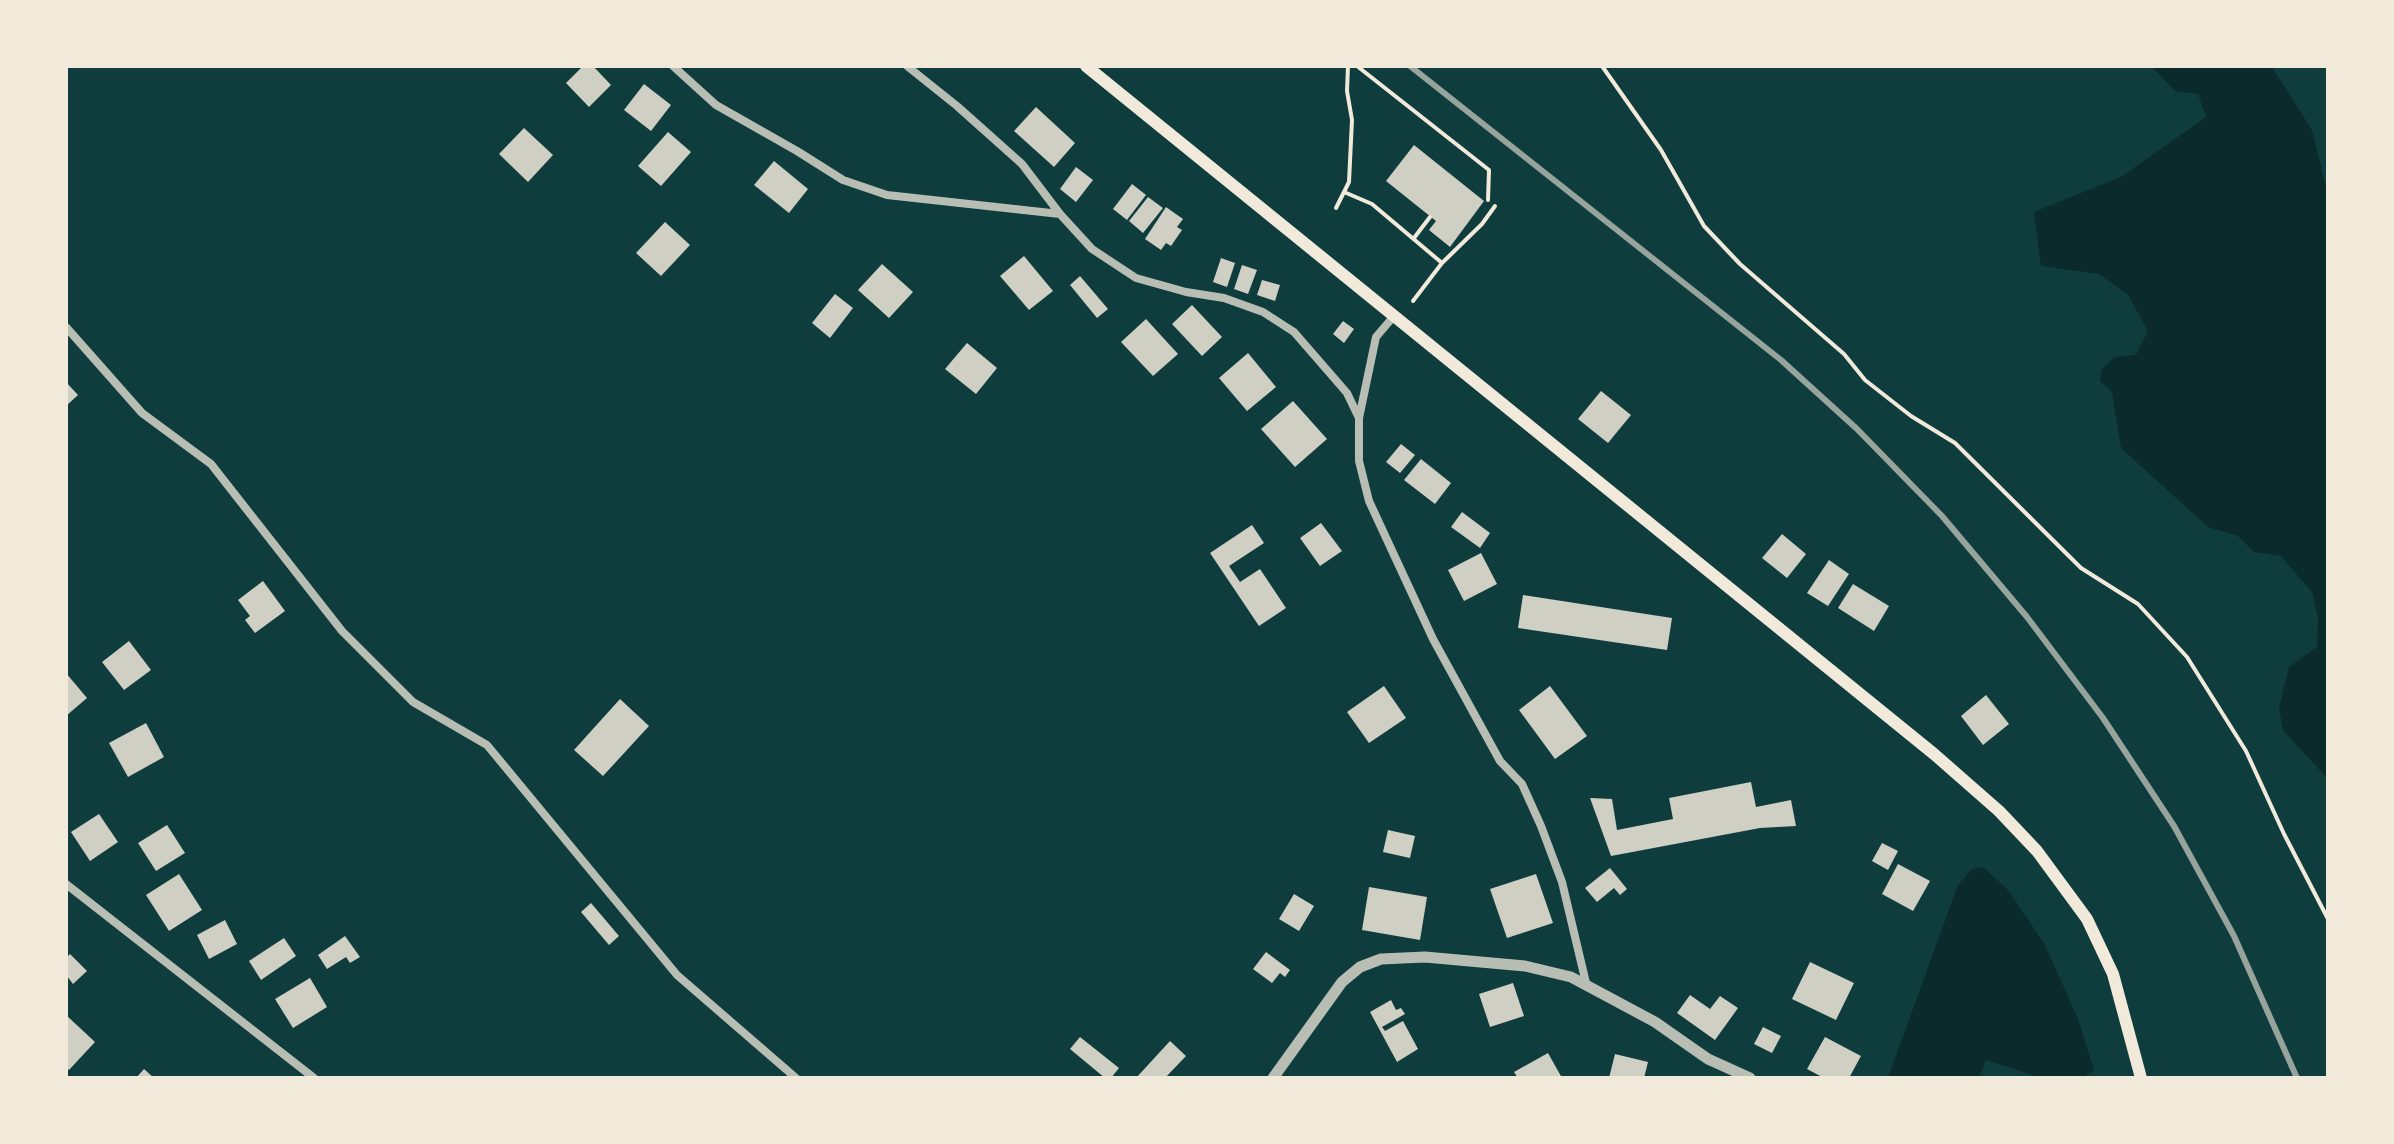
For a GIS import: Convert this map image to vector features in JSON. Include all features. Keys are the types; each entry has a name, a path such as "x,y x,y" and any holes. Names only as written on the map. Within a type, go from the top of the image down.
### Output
{"main road":[{"path":"1086,66 1934,754 2020,832 2069,891 2102,948 2124,1006 2141,1078"}],"street":[{"path":"673,66 716,105 843,180 887,195 1060,214"},
{"path":"907,66 1022,164 1060,214 1092,249 1136,278 1186,292 1224,298 1263,312 1294,332 1347,393 1359,418"},
{"path":"1394,316 1376,337 1359,418 1359,461 1369,501 1433,639 1500,761 1522,784 1541,826 1562,882 1586,983"},
{"path":"66,327 142,413 211,464 342,631 413,702 487,745 677,975 796,1078"},
{"path":"66,884 314,1078"},
{"path":"1273,1078 1342,982 1360,967 1381,959 1425,957 1525,966 1586,983 1655,1022 1708,1059 1750,1078"}],"path":[{"path":"1336,208 1349,182 1352,120 1347,91 1348,66"},
{"path":"1357,66 1489,170 1488,200"},
{"path":"1602,66 1661,150 1704,226 1740,264 1844,354 1865,380 1911,416 1955,443 2081,568 2138,604 2187,657 2246,751 2328,919"},
{"path":"1343,192 1372,204 1442,263"},
{"path":"1413,301 1442,263 1482,224 1495,206"},
{"path":"1414,238 1430,217"}],"water":[{"path":"2151,66 2271,66 2312,130 2328,195 2328,779 2283,730 2279,708 2289,667 2317,647 2318,618 2312,592 2281,556 2254,552 2238,536 2208,527 2121,448 2112,392 2100,381 2101,370 2115,357 2136,355 2148,331 2128,295 2099,274 2041,266 2034,212 2121,177 2206,117 2198,94 2175,91"},
{"path":"1983,867 2008,890 2045,945 2078,1019 2094,1070 2082,1078 2042,1078 1986,1060 1979,1078 1888,1078 1958,885 1972,869"}],"building":[{"path":"583,66 593,66 611,85 589,107 566,83"},
{"path":"644,84 671,105 651,131 624,110"},
{"path":"1036,107 1075,143 1054,167 1014,131"},
{"path":"524,128 553,155 528,182 499,154"},
{"path":"668,132 691,152 661,186 638,166"},
{"path":"1414,145 1484,201 1450,247 1429,230 1436,221 1386,181"},
{"path":"774,161 808,189 789,213 754,185"},
{"path":"1076,167 1093,180 1076,202 1060,189"},
{"path":"1132,184 1146,195 1127,220 1113,209"},
{"path":"1148,197 1163,208 1143,233 1129,221"},
{"path":"1166,207 1183,219 1177,227 1182,230 1171,246 1166,243 1161,250 1145,239"},
{"path":"665,222 690,245 661,276 636,253"},
{"path":"1024,256 1053,291 1029,310 1000,276"},
{"path":"1221,258 1235,263 1227,287 1213,282"},
{"path":"882,264 913,292 889,318 858,290"},
{"path":"1242,265 1257,270 1248,294 1234,289"},
{"path":"1080,276 1108,309 1097,318 1070,285"},
{"path":"1262,280 1280,285 1275,301 1257,295"},
{"path":"835,294 853,308 830,338 812,323"},
{"path":"1192,305 1222,337 1202,356 1172,324"},
{"path":"1146,319 1178,354 1153,376 1121,342"},
{"path":"1343,321 1354,329 1344,343 1333,334"},
{"path":"967,343 997,368 976,394 945,369"},
{"path":"1248,353 1276,387 1247,411 1219,378"},
{"path":"66,382 78,395 66,406"},
{"path":"1601,391 1631,415 1608,443 1578,419"},
{"path":"1293,401 1327,439 1295,467 1261,429"},
{"path":"1401,444 1415,455 1400,473 1386,462"},
{"path":"1421,459 1451,483 1435,504 1404,480"},
{"path":"1462,512 1490,533 1480,548 1451,527"},
{"path":"1321,523 1342,551 1320,566 1300,538"},
{"path":"1252,525 1264,543 1229,566 1240,582 1260,569 1286,608 1259,626 1210,553"},
{"path":"1782,534 1806,554 1787,578 1762,558"},
{"path":"1481,553 1497,584 1464,601 1448,570"},
{"path":"1829,560 1849,574 1828,606 1807,593"},
{"path":"263,581 285,611 255,633 245,620 250,616 238,600"},
{"path":"1853,584 1889,606 1874,631 1838,608"},
{"path":"1523,595 1672,618 1667,650 1518,628"},
{"path":"129,641 151,670 124,690 102,662"},
{"path":"66,673 87,698 66,716"},
{"path":"1384,686 1406,718 1369,743 1347,712"},
{"path":"1550,686 1587,736 1555,759 1519,710"},
{"path":"1986,695 2009,724 1983,745 1961,716"},
{"path":"620,699 649,726 603,776 574,750"},
{"path":"146,723 164,757 128,777 109,743"},
{"path":"1751,782 1756,807 1791,800 1796,826 1760,828 1611,856 1590,798 1612,799 1617,830 1673,819 1669,798"},
{"path":"99,814 118,842 90,861 71,832"},
{"path":"167,825 185,853 156,871 138,843"},
{"path":"1388,830 1415,836 1410,858 1383,852"},
{"path":"1882,843 1898,851 1888,870 1872,861"},
{"path":"1898,864 1930,881 1913,911 1882,894"},
{"path":"1610,868 1627,889 1620,895 1614,888 1597,902 1585,888"},
{"path":"179,874 202,910 169,931 146,895"},
{"path":"1536,874 1553,923 1507,938 1490,889"},
{"path":"1369,887 1427,897 1420,940 1362,930"},
{"path":"1294,894 1314,906 1299,931 1279,919"},
{"path":"591,903 619,936 609,945 581,912"},
{"path":"225,920 237,944 209,959 197,935"},
{"path":"345,936 360,957 350,963 346,957 327,969 318,955"},
{"path":"284,938 296,956 261,980 249,961"},
{"path":"1266,952 1290,970 1285,977 1280,973 1272,983 1253,969"},
{"path":"70,954 87,971 73,984 66,975 66,958"},
{"path":"1810,962 1854,983 1836,1020 1792,999"},
{"path":"310,978 327,1007 293,1028 275,999"},
{"path":"1513,983 1524,1016 1490,1027 1479,994"},
{"path":"1690,995 1710,1009 1720,996 1738,1008 1715,1040 1677,1013"},
{"path":"1391,1000 1396,1010 1401,1008 1405,1014 1382,1027 1385,1031 1403,1021 1418,1049 1397,1062 1370,1012"},
{"path":"66,1015 95,1042 69,1070 66,1067"},
{"path":"1763,1027 1781,1036 1772,1053 1754,1044"},
{"path":"1080,1037 1119,1068 1111,1078 1105,1078 1070,1049"},
{"path":"1825,1037 1861,1056 1849,1078 1824,1078 1807,1069"},
{"path":"1170,1041 1186,1056 1165,1078 1136,1078"},
{"path":"1548,1053 1562,1078 1518,1078 1514,1072"},
{"path":"1615,1054 1648,1062 1644,1078 1609,1078"},
{"path":"144,1069 154,1078 136,1078"}],"railway":[{"path":"1410,66 1781,360 1857,429 1942,516 2027,617 2103,718 2174,826 2234,936 2297,1078"}]}
